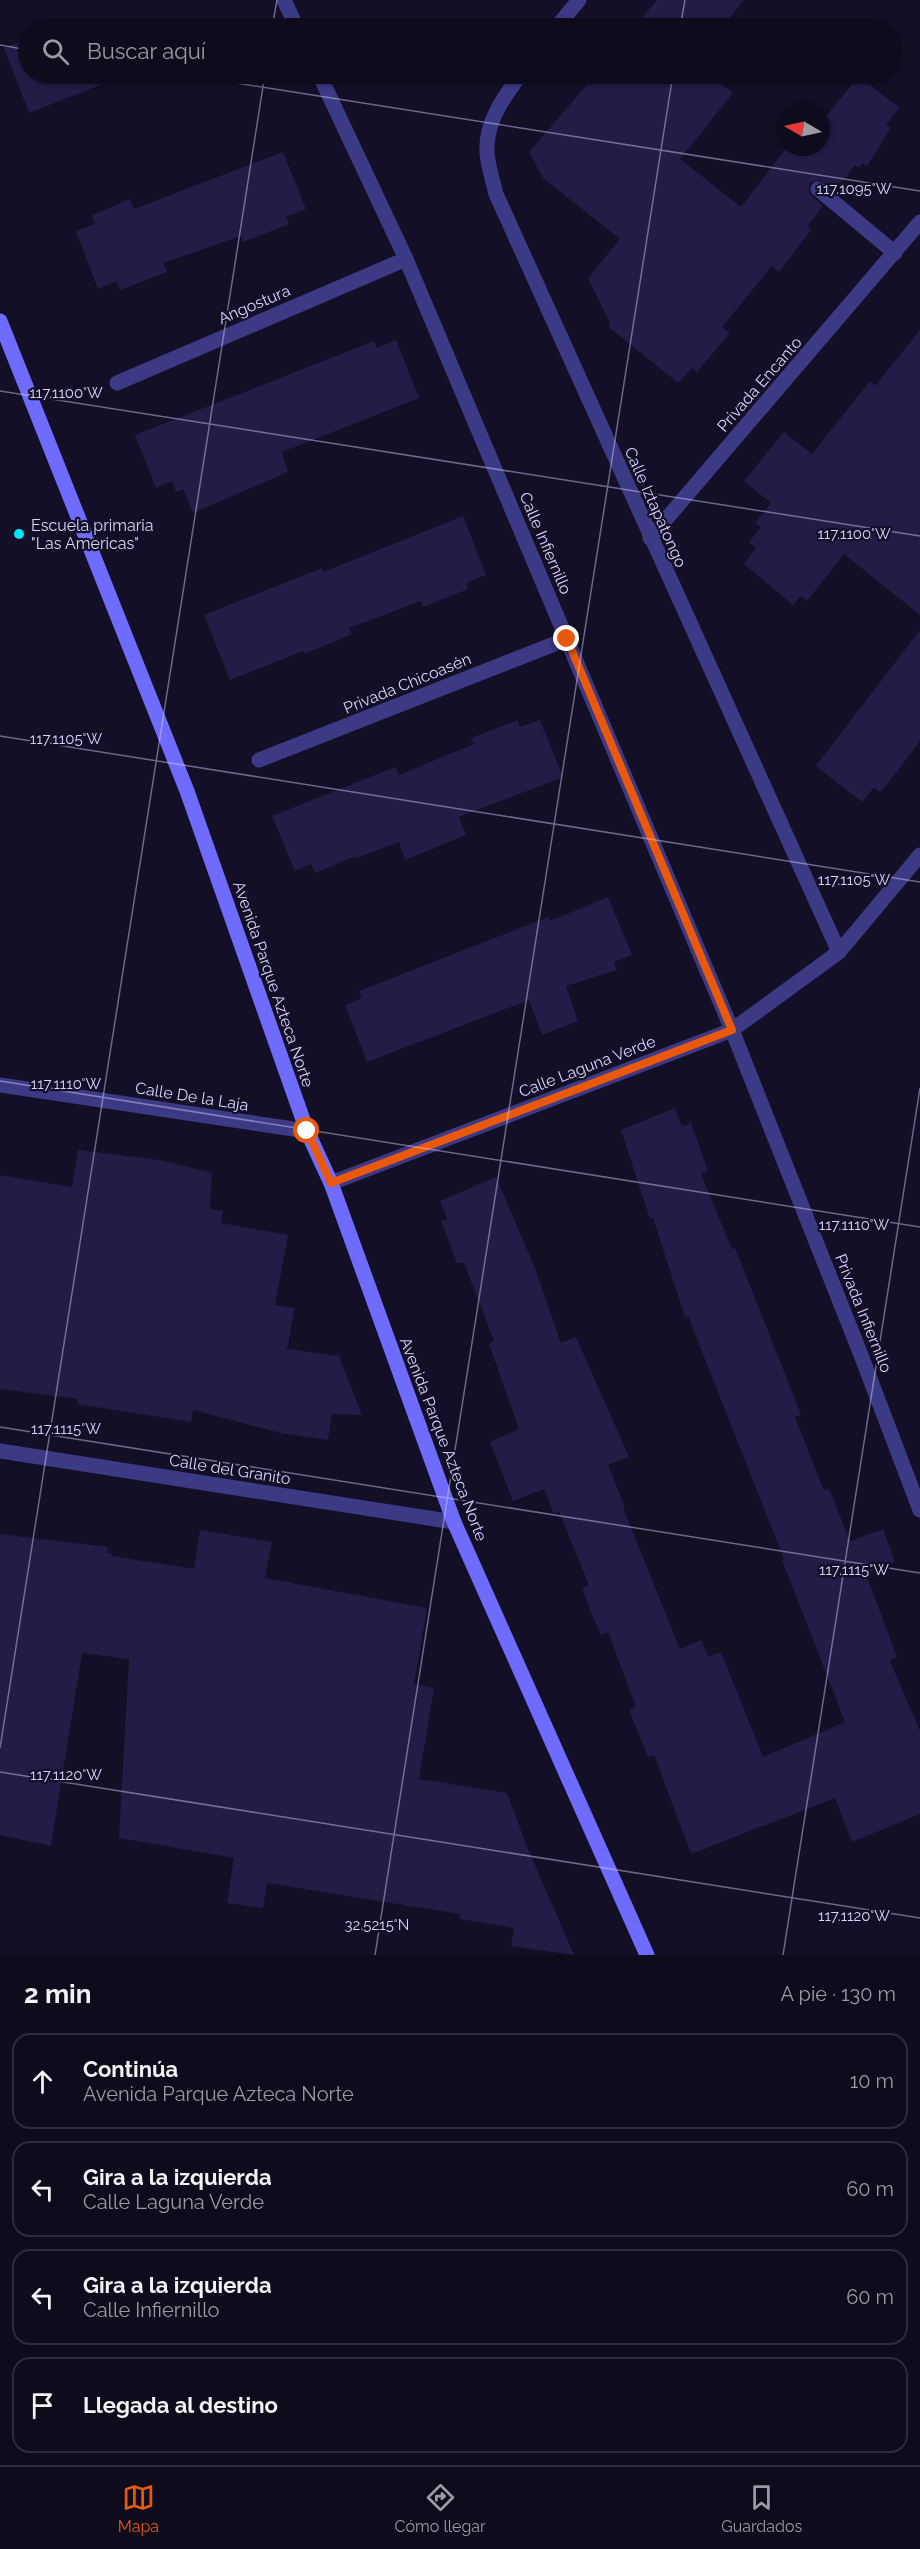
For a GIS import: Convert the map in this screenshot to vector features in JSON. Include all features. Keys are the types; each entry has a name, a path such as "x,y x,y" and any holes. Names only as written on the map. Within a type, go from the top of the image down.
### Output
{"street":[{"path":"284,0 292,18"},
{"path":"564,18 579,0"},
{"name":"Calle Infiernillo","path":"324,84 406,259 732,1030"},
{"name":"Calle Iztapatongo","path":"513,84 502,99 490,126 487,153 496,194 839,952"},
{"path":"818,189 895,253"},
{"name":"Privada Encanto","path":"650,538 920,222"},
{"name":"Angostura","path":"117,383 406,259"},
{"name":"Avenida Parque Azteca Norte","path":"0,321 187,791 307,1131 331,1183 454,1522 647,1955"},
{"name":"Privada Chicoasén","path":"259,760 567,639"},
{"name":"Calle Laguna Verde","path":"331,1183 732,1030 839,952 920,855"},
{"name":"Privada Infiernillo","path":"732,1030 920,1510"},
{"name":"Calle De la Laja","path":"0,1084 307,1131"},
{"name":"Calle del Granito","path":"0,1450 454,1522"}],"building":[{"path":"657,0 744,0 729,18 642,18"},
{"path":"18,42 18,84 103,84 29,113 4,48"},
{"path":"587,84 722,84 733,93 680,159 741,207 780,156 830,156 830,111 852,84 869,84 899,108 886,125 891,128 867,166 863,163 859,168 855,165 835,191 820,180 810,183 809,193 823,206 807,227 811,230 779,272 772,266 722,327 730,333 697,372 692,368 678,383 610,328 610,323 588,278 620,239 543,178 529,152"},
{"path":"283,152 306,209 286,217 289,224 243,242 241,236 163,263 167,272 120,290 117,281 98,289 76,231 95,224 92,215 130,199 134,209"},
{"path":"920,330 920,615 844,554 807,601 801,596 793,605 744,564 756,548 749,542 761,527 755,523 771,503 744,481 784,432 812,454 870,381 875,386"},
{"path":"396,340 419,398 282,452 288,472 193,513 183,489 176,492 172,481 156,488 135,435 374,341 377,348"},
{"path":"463,516 486,575 466,583 468,589 423,607 421,601 349,628 352,634 305,654 303,651 230,680 204,615 322,568 323,572"},
{"path":"920,630 920,741 886,786 880,792 874,787 862,802 816,766"},
{"path":"518,720 520,727 540,720 563,777 459,817 466,835 405,860 399,842 315,873 311,864 295,871 272,816 395,767 399,775 474,744 471,738"},
{"path":"608,897 632,955 614,962 617,970 566,986 578,1021 542,1035 529,1000 367,1062 345,1005 362,998 359,991 548,917 550,921"},
{"path":"675,1108 682,1127 691,1123 708,1171 701,1174 732,1249 735,1248 793,1394 801,1415 795,1417 824,1491 829,1489 850,1541 883,1529 895,1562 866,1574 897,1657 890,1661 920,1731 920,1814 852,1842 835,1798 691,1854 654,1755 648,1757 629,1710 636,1707 608,1632 601,1635 591,1612 582,1588 589,1585 559,1512 554,1514 544,1489 513,1501 490,1442 519,1429 489,1344 494,1341 464,1263 457,1263 441,1221 447,1219 440,1201 496,1177 535,1268 561,1343 576,1337 629,1457 608,1465 680,1649 701,1640 708,1657 721,1652 763,1757 845,1722 782,1560 784,1559 688,1316 685,1317 621,1130"},
{"path":"78,1150 160,1160 212,1173 210,1209 223,1211 221,1223 288,1235 275,1305 295,1308 287,1349 339,1356 362,1415 332,1414 328,1440 281,1433 193,1410 191,1422 77,1404 78,1399 0,1389 0,1175 72,1187"},
{"path":"200,1530 272,1542 265,1578 427,1608 414,1684 434,1688 419,1779 507,1793 528,1849 574,1955 511,1946 514,1928 459,1919 460,1914 267,1883 263,1908 227,1903 234,1858 119,1838 129,1659 82,1653 51,1846 0,1835 0,1534 108,1547 107,1553 112,1553 112,1556 194,1569"}],"place":[{"name":"Escuela primaria \"Las Americas\"","path":"19,534"}],"route":[{"path":"307,1131 331,1183 732,1030 567,639"}]}
